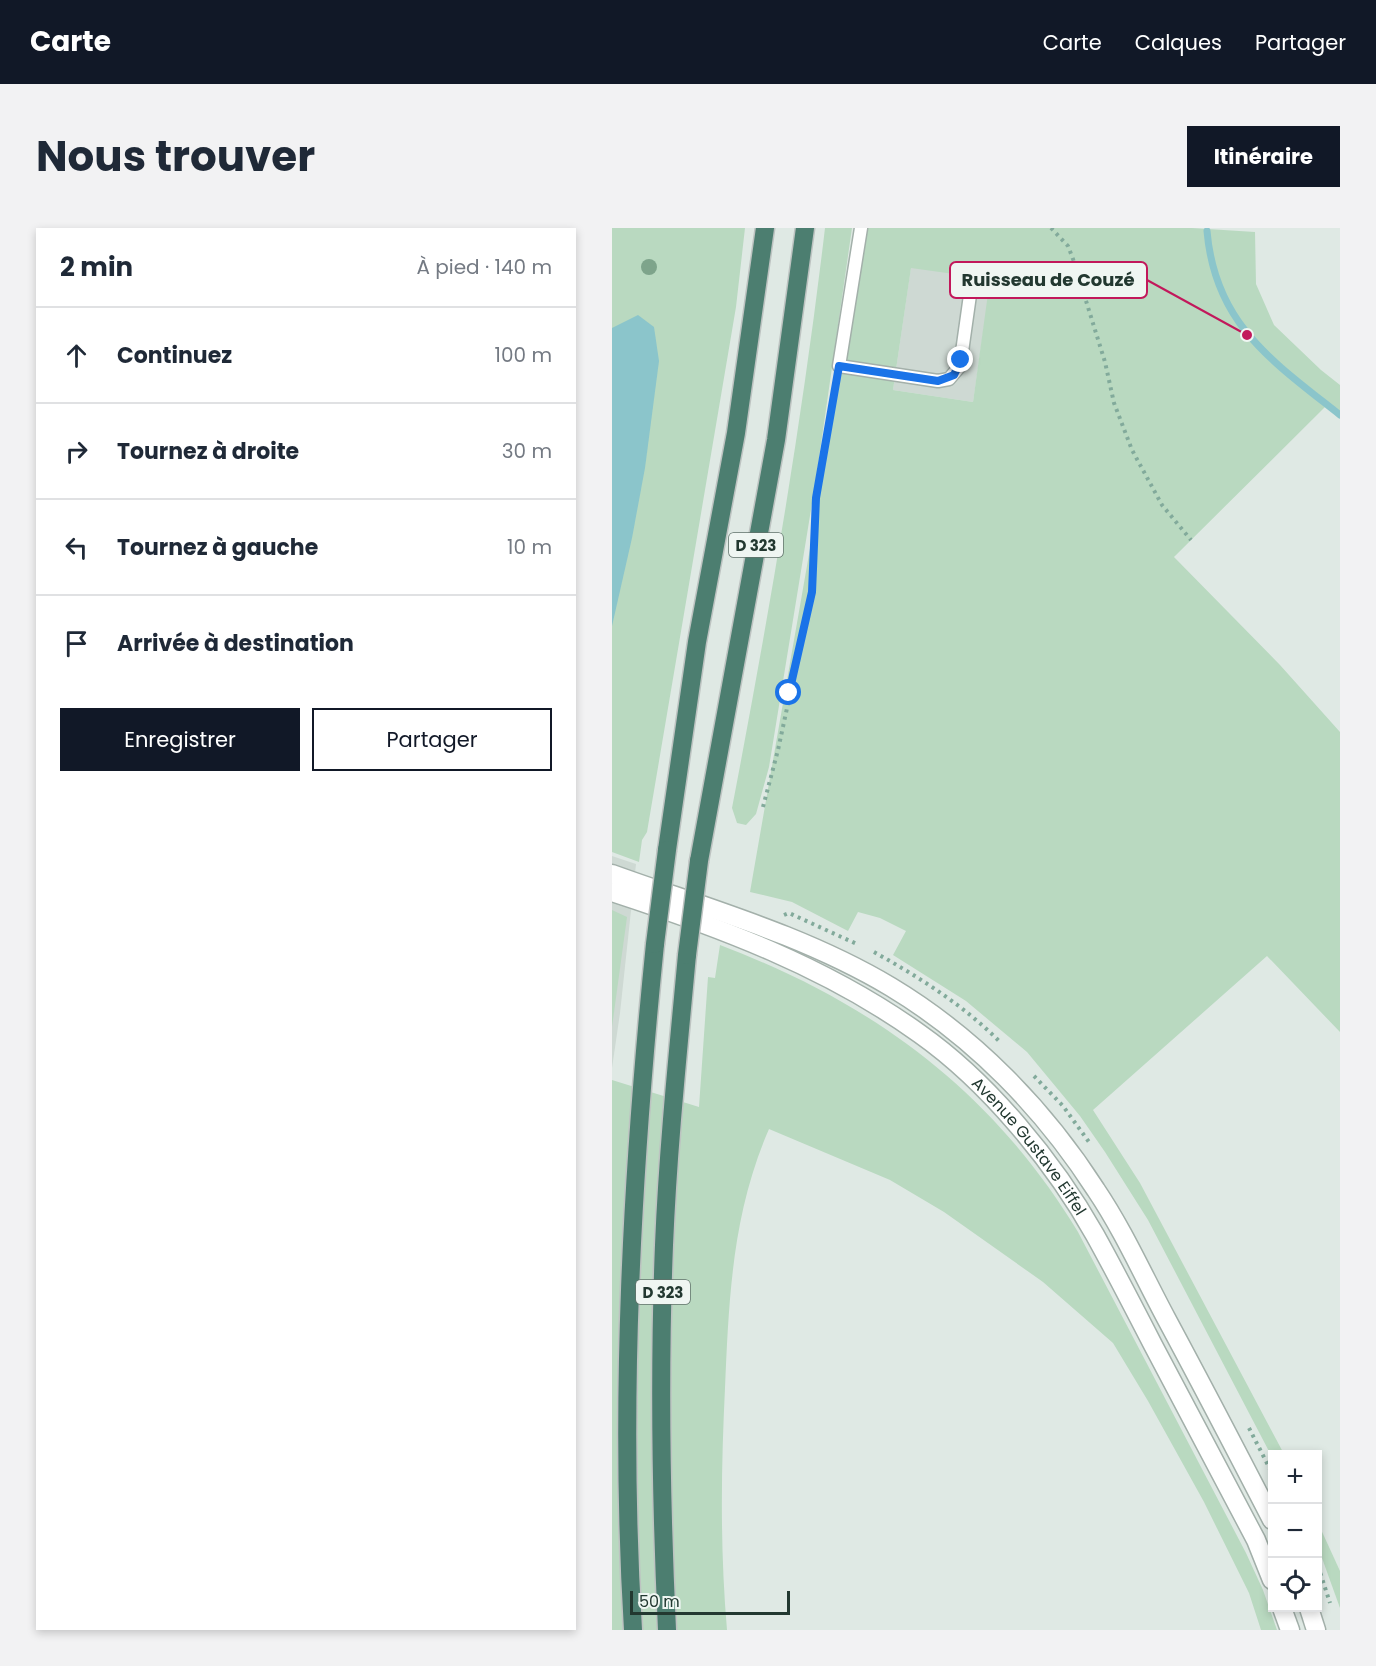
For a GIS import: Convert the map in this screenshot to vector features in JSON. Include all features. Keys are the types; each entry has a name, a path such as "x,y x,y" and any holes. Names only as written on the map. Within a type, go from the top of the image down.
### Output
{"highway":[{"name":"D 323","path":"633,1630 629,1491 632,1251 645,1046 667,850 697,642 736,433 765,228"},
{"name":"D 323","path":"667,1630 662,1461 663,1268 670,1149 687,955 699,861 776,440 805,228"}],"street":[{"name":"Avenue Gustave Eiffel","path":"612,874 781,933 855,967 927,1011 1002,1072 1055,1132 1097,1191 1268,1512"},
{"name":"Avenue Gustave Eiffel","path":"612,892 754,944 814,970 883,1009 921,1035 977,1084 1022,1130 1059,1178 1094,1233 1256,1540 1268,1570"},
{"path":"1283,1612 1290,1630"},
{"path":"1310,1612 1316,1630"}],"lane":[{"path":"861,228 839,366 938,381 949,379 960,366 971,288"}],"path":[{"path":"1051,228 1068,246 1073,259 1105,362 1114,403 1132,450 1162,505 1191,540"},
{"path":"763,807 778,750 812,592 816,498 839,366"},
{"path":"1322,1580 1333,1612"}],"shaded area":[{"path":"911,267 991,279 973,402 893,390"},
{"path":"612,856 636,864 612,1068"}],"green space":[{"path":"612,228 745,228 736,307 647,832 642,840 639,862 612,852"},
{"path":"825,228 852,228 816,479 769,767 756,814 746,825 737,823 732,808 784,519"},
{"path":"866,228 1192,228 1255,232 1256,284 1274,325 1340,385 1340,415 1327,405 1174,557 1280,665 1340,732 1340,1032 1267,956 1093,1110 1140,1183 1282,1450 1268,1450 1148,1220 1105,1152 1080,1116 1027,1052 966,1001 893,955 906,931 880,918 858,912 848,931 792,902 750,892","holes":["911,268 990,279 973,402 893,390"]},
{"path":"612,910 627,917 612,1027"},
{"path":"720,945 776,968 828,994 878,1024 924,1057 967,1094 1007,1135 1044,1181 1078,1232 1246,1553 1263,1590 1268,1612 1271,1612 1277,1630 1261,1630 1249,1593 1204,1502 1113,1343 1043,1282 944,1212 890,1180 769,1129 747,1193 731,1289 722,1479 723,1570 727,1630 612,1630 612,1080 699,1107 708,977 715,978"},
{"path":"1322,1532 1340,1571 1340,1608 1322,1558"}],"water":[{"path":"638,315 654,327 659,361 645,468 612,626 612,328"}],"waterway":[{"path":"1207,231 1212,263 1222,291 1235,316 1270,358 1340,415"}],"place":[{"name":"Ruisseau de Couzé","path":"1247,335"}],"route":[{"path":"789,693 812,592 816,498 839,366 944,381 954,375 961,360"}]}
